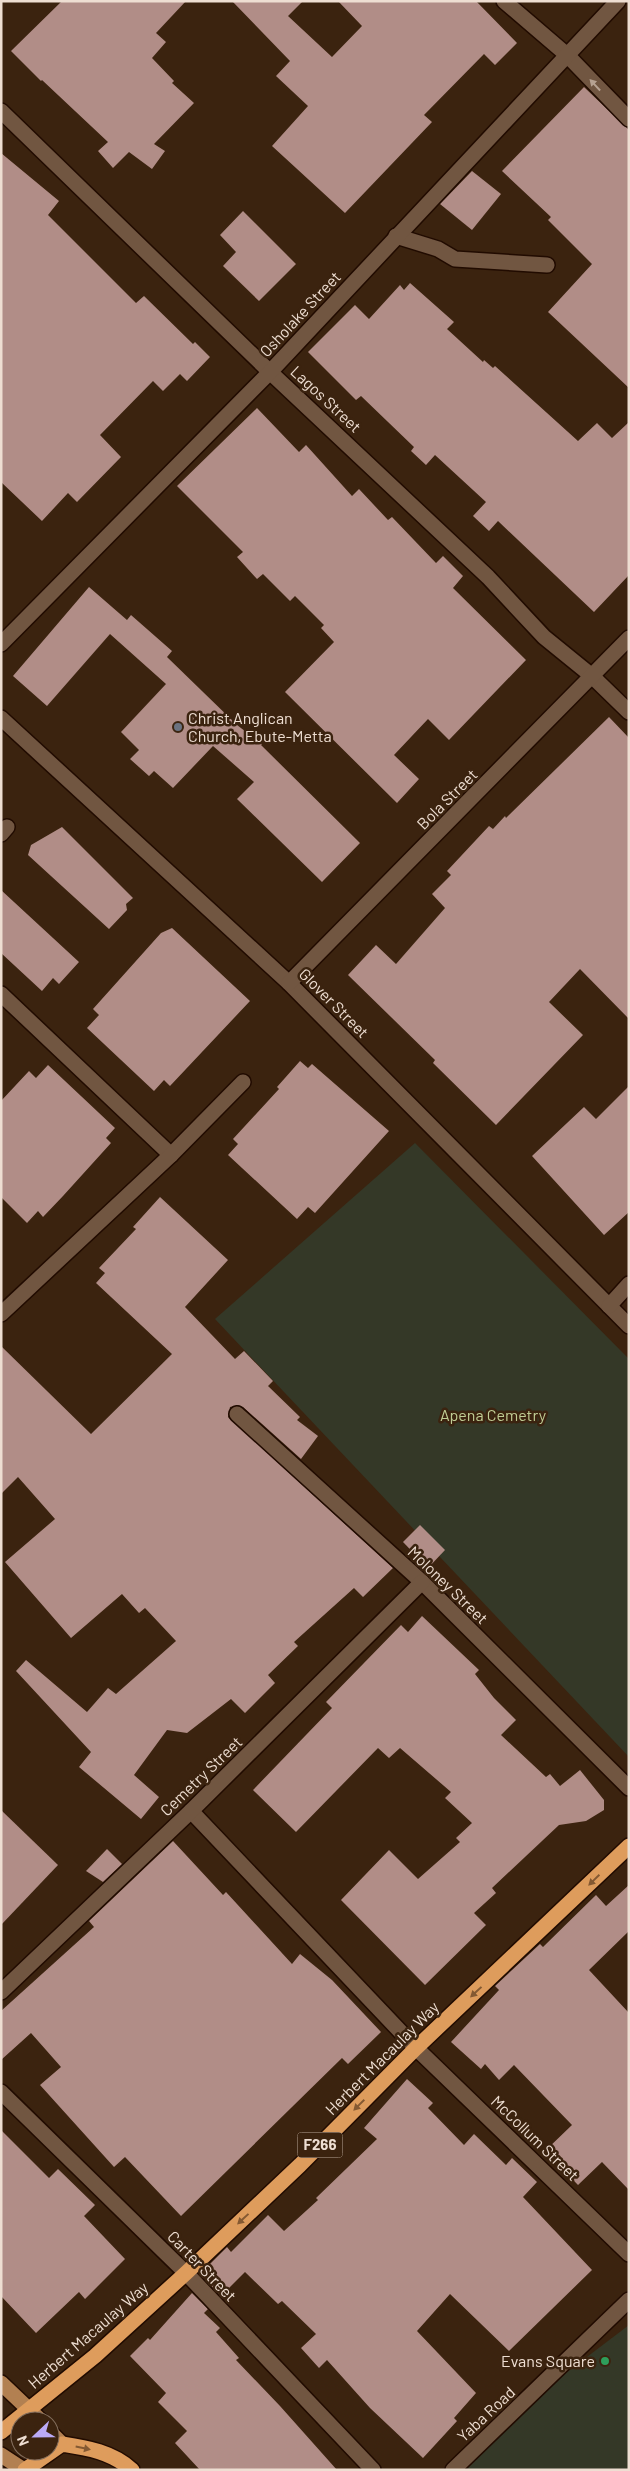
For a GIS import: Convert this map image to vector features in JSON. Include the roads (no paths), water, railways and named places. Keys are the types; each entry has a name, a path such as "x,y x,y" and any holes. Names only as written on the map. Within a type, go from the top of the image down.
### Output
{"highway":[{"name":"Herbert Macaulay Way","path":"1,2432 95,2356 186,2273 300,2165 416,2048 629,1846"},
{"path":"24,2470 62,2444 98,2451 121,2460 132,2470"}],"main road":[{"path":"1,2383 32,2411"},
{"path":"1,2455 24,2470"}],"street":[{"path":"504,1 567,55 629,119"},
{"name":"Osholake Street","path":"1,644 270,372 618,1"},
{"name":"Lagos Street","path":"1,110 270,372 481,570 544,637 592,676 629,712"},
{"path":"396,236 438,249 455,259 547,265"},
{"name":"Bola Street","path":"289,982 629,638"},
{"name":"Glover Street","path":"1,718 289,982 629,1326"},
{"path":"1,994 171,1154"},
{"path":"1,1314 171,1154 243,1082"},
{"path":"609,1306 629,1284"},
{"name":"Moloney Street","path":"237,1414 422,1582 629,1788"},
{"name":"Cemetry Street","path":"1,1992 191,1811 422,1582"},
{"name":"McCollum Street","path":"191,1811 416,2048 629,2254"},
{"name":"Carter Street","path":"1,2092 186,2273 373,2470"},
{"name":"Yaba Road","path":"453,2470 629,2300"}],"place":[{"name":"Christ Anglican Church, Ebute-Metta","path":"178,727"},
{"name":"Evans Square","path":"605,2361"}],"park label":[{"name":"Apena Cemetry","path":"493,1415"}]}
